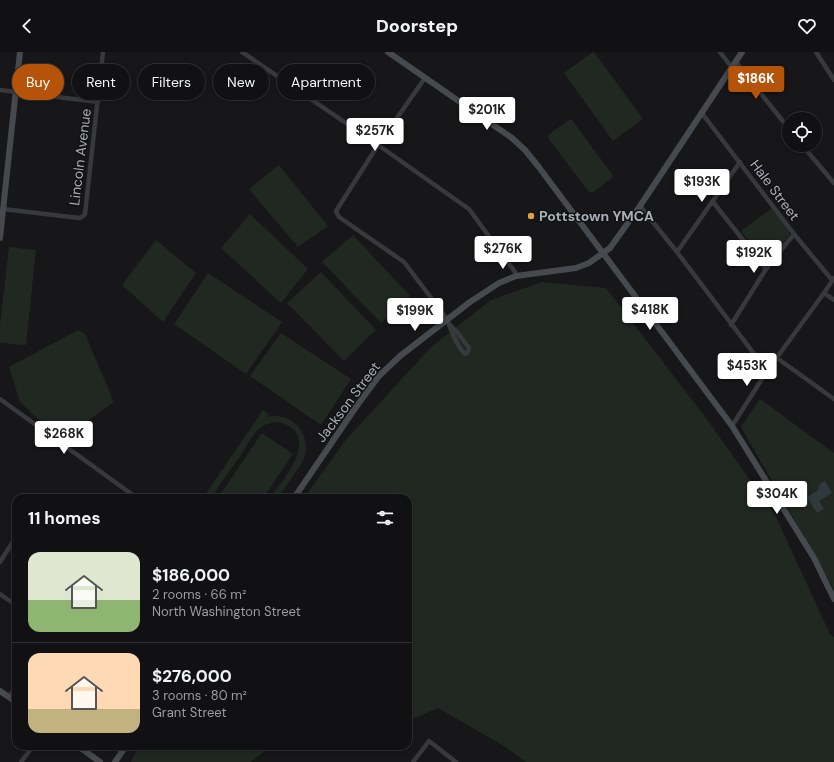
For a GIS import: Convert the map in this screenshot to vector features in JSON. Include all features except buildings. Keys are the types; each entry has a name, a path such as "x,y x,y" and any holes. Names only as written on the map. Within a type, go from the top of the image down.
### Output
{"street":[{"path":"19,64 20,52"},
{"name":"Lincoln Avenue","path":"3,209 79,218 82,217 86,210 103,52"},
{"path":"242,52 469,209 515,272 516,276"},
{"path":"388,52 486,119 512,138 525,150 732,426 816,562 834,599"},
{"path":"720,52 732,68"},
{"name":"Jackson Street","path":"297,494 379,376 400,356 447,319 493,286 516,276 530,273 571,270 589,263 610,248 640,206 742,52"},
{"path":"824,52 817,54 834,80"},
{"path":"736,62 782,120"},
{"path":"425,78 378,145 336,210 339,217 404,262 447,319 450,326 461,350 465,354 468,352 469,348 457,332 450,326"},
{"path":"0,90 12,92"},
{"path":"64,98 98,102"},
{"path":"0,238 15,100"},
{"name":"Hale Street","path":"701,112 794,234 833,279"},
{"path":"808,152 834,183"},
{"path":"677,252 740,162"},
{"path":"713,202 766,269"},
{"path":"640,206 677,252 767,371"},
{"path":"731,325 766,269 794,234"},
{"path":"732,426 767,371 833,279"},
{"path":"824,293 834,300"},
{"path":"777,358 834,399"},
{"path":"0,399 131,494"},
{"path":"0,562 12,543"},
{"path":"0,594 12,602"},
{"path":"0,691 12,699"},
{"path":"9,697 12,692"},
{"path":"413,762 429,741 456,762"},
{"path":"21,762 30,750"},
{"path":"84,750 100,762"},
{"path":"115,762 123,750"}],"shaded area":[{"path":"593,52 643,119 613,141 564,73"},
{"path":"569,120 572,120 612,174 612,178 592,193 589,192 548,138 549,134"},
{"path":"279,165 328,226 298,247 249,189"},
{"path":"772,208 789,230 789,235 767,265 741,231"},
{"path":"250,214 308,269 281,303 221,248"},
{"path":"353,235 410,296 381,323 322,262"},
{"path":"156,240 196,273 163,322 122,285"},
{"path":"9,247 36,250 26,345 0,343 0,325"},
{"path":"321,272 376,330 344,361 287,303"},
{"path":"208,273 282,322 246,374 174,324"},
{"path":"542,282 606,288 706,418 775,515 830,634 834,637 834,762 526,762 504,746 438,708 412,719 412,494 307,494 345,441 431,347 491,300"},
{"path":"78,330 85,334 114,402 83,424 63,430 38,419 20,402 9,367"},
{"path":"281,333 351,379 321,425 250,376"},
{"path":"760,399 834,453 834,591 741,427"},
{"path":"263,410 269,414 267,417 277,416 286,418 300,428 306,444 305,454 302,463 281,494 273,494 295,461 299,441 296,432 287,425 272,422 260,428 254,435 214,494 206,494"},
{"path":"262,433 293,454 266,494 221,494"},
{"path":"825,481 832,493 819,501 824,509 817,513 807,497 817,491 820,484"},
{"path":"137,750 266,750 250,762 131,762"}],"place":[{"name":"Pottstown YMCA","path":"531,216"}]}
